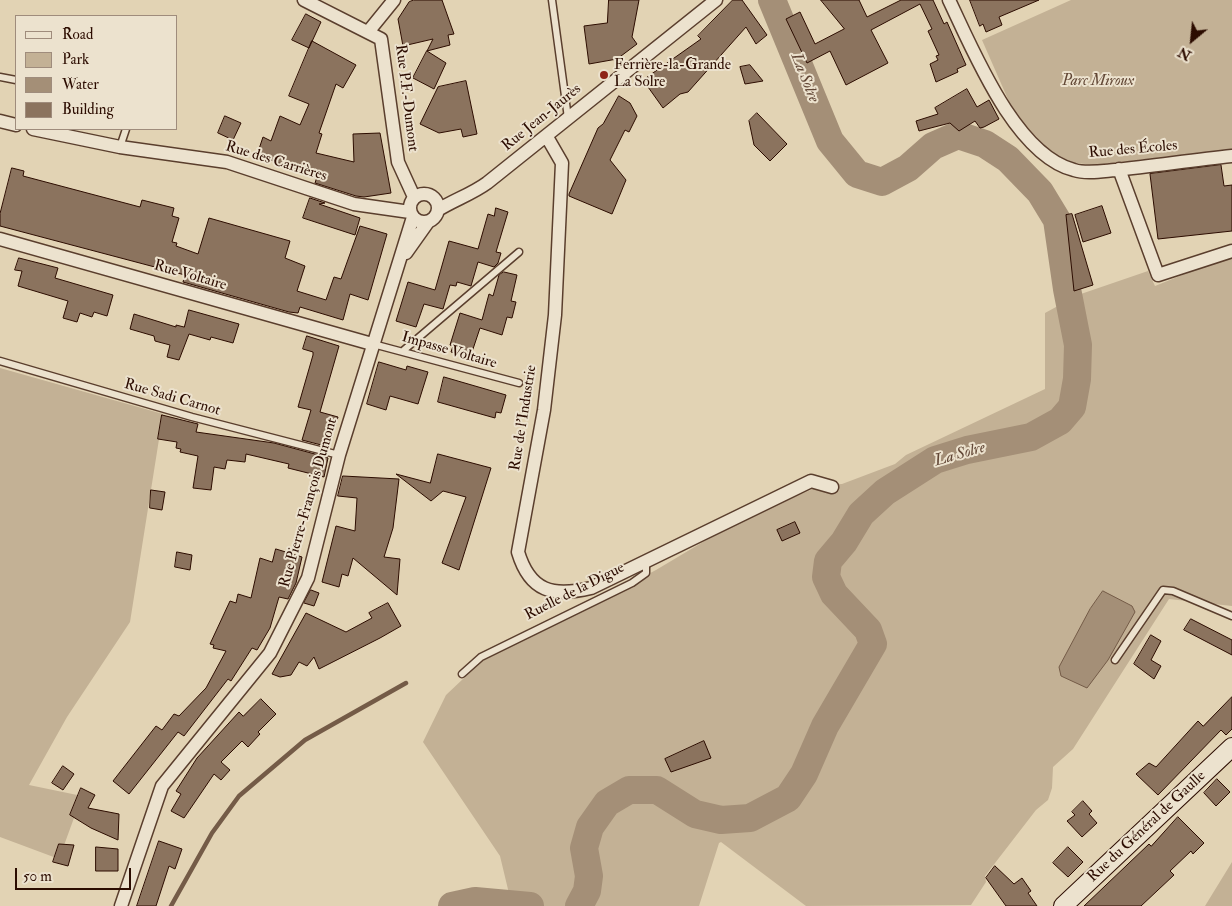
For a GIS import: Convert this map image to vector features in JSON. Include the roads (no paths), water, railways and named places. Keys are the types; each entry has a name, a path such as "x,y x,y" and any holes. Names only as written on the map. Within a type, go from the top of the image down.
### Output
{"street":[{"path":"304,0 368,32 394,0"},
{"name":"Rue Jean-Jaurès","path":"421,204 455,200 472,194 547,137 716,0"},
{"name":"Rue des Écoles","path":"949,0 980,65 1009,117 1057,164 1075,171 1119,170 1232,156"},
{"name":"Rue P.F.-Dumont","path":"368,32 381,39 398,162 421,204"},
{"path":"0,121 15,125"},
{"name":"Rue des Carrières","path":"38,130 120,147 227,162 354,204 390,210 421,204"},
{"name":"Rue de l'Industrie","path":"547,137 562,163 555,315 544,410 518,552 522,565 533,581 542,589 557,592 574,592 591,588 646,560"},
{"path":"1119,170 1158,275 1232,251"},
{"path":"401,259 428,222 436,215 421,204"},
{"name":"Rue Pierre-François Dumont","path":"121,906 162,786 270,653 308,578 339,455 372,344 421,204"},
{"name":"Rue Voltaire","path":"0,239 372,344"},
{"path":"646,560 811,481 832,487"},
{"name":"Rue du Général de Gaulle","path":"1063,906 1232,747"}],"lane":[{"path":"552,0 568,119"},
{"path":"0,77 15,80"},
{"path":"120,147 126,130"},
{"path":"404,350 519,252"},
{"name":"Impasse Voltaire","path":"372,344 404,350 519,384"},
{"name":"Rue Sadi Carnot","path":"0,361 192,417 339,455"},
{"name":"Ruelle de la Digue","path":"462,674 481,656 632,583 646,573 646,560"},
{"path":"1115,660 1163,590 1173,591 1232,616"}],"water":[{"path":"1103,591 1132,606 1135,612 1108,660 1087,688 1061,676 1059,667 1090,609"}],"waterway":[{"name":"La Solre","path":"579,906 587,891 589,876 584,848 590,827 607,803 629,790 657,790 695,814 721,820 750,818 788,798 804,774 825,726 873,644 868,630 834,594 826,577 828,561 844,542 861,514 885,492 935,460 967,450 1031,437 1060,421 1072,407 1077,379 1078,345 1067,289 1057,220 1040,192 1008,159 985,144 958,135 933,146 908,168 882,182 857,174 830,141 772,0"},
{"path":"171,906 212,833 239,796 305,740 406,683"},
{"name":"La Solre","path":"452,906 475,901 530,906"}],"place":[{"name":"Ferrière-la-Grande La Solre","path":"604,75"}],"park label":[{"name":"Parc Miroux","path":"1098,82"}]}
